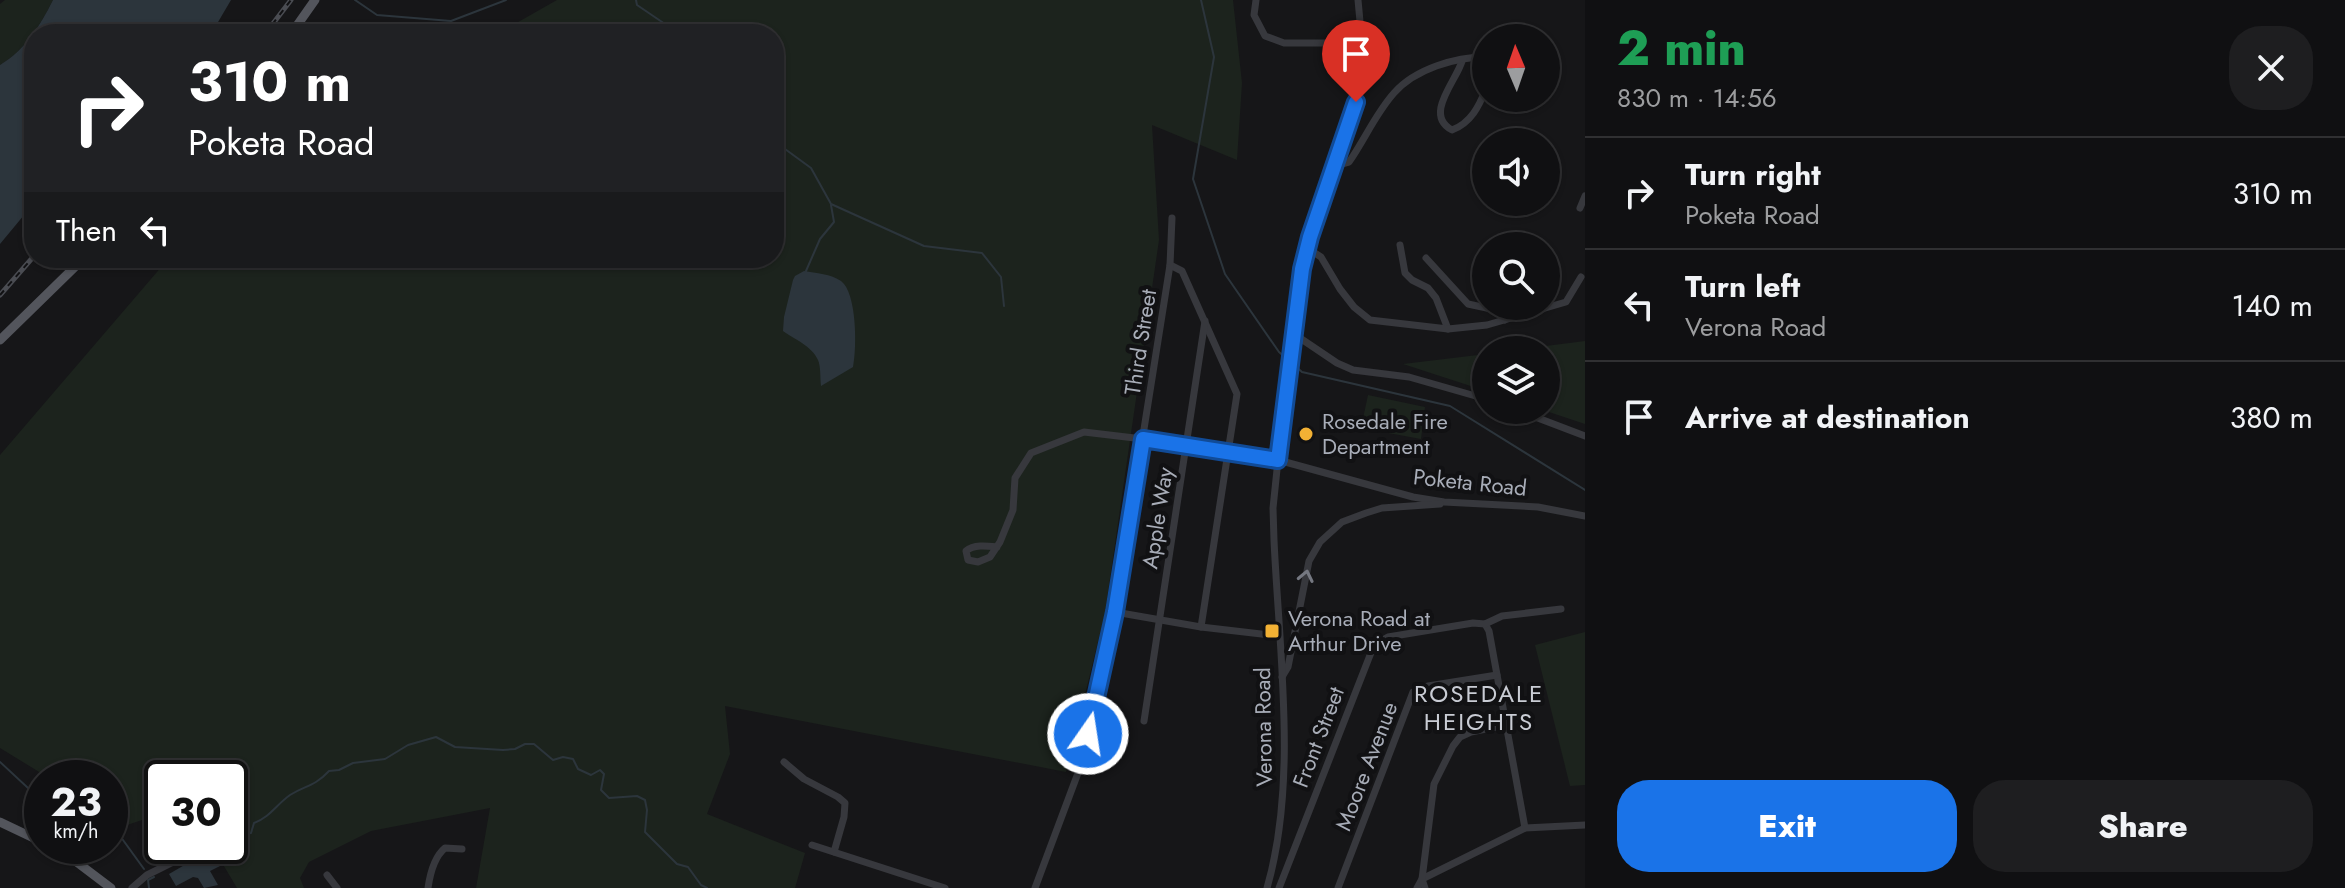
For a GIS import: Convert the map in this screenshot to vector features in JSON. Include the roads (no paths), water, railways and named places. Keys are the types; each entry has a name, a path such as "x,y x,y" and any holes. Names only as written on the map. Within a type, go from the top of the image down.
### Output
{"main road":[{"path":"298,24 315,0"},
{"path":"0,340 74,268"},
{"path":"0,822 24,833"},
{"path":"79,864 111,888"}],"street":[{"path":"1256,0 1254,15 1265,36 1284,43 1362,43"},
{"name":"Verona Road","path":"1267,888 1279,835 1284,737 1273,508 1302,269 1363,74 1358,0"},
{"path":"1334,166 1349,162 1379,113 1399,88 1432,68 1472,59"},
{"path":"1462,61 1445,91 1441,119 1444,126 1452,130 1477,112"},
{"path":"1580,208 1585,196"},
{"name":"Third Street","path":"1035,888 1081,765 1115,612 1170,265 1172,218"},
{"path":"1400,245 1405,273 1428,288 1436,298 1448,329"},
{"path":"1307,248 1321,257 1340,289 1354,307 1370,320 1448,329 1505,320"},
{"path":"1426,258 1472,305"},
{"path":"1170,265 1182,271 1237,394 1201,627"},
{"path":"1560,304 1566,302 1581,277"},
{"name":"Apple Way","path":"1144,721 1205,321"},
{"path":"1294,334 1353,370 1409,377 1472,395"},
{"path":"1554,424 1585,436"},
{"name":"Poketa Road","path":"997,547 1013,510 1015,478 1031,453 1084,432 1278,460 1413,497 1444,502 1538,507 1585,516"},
{"path":"1281,678 1288,667 1309,561 1320,542 1342,522 1366,513 1382,508 1444,502"},
{"name":"Front Street","path":"1279,888 1374,645 1388,637 1473,623 1485,624 1502,616 1561,609"},
{"path":"1115,612 1159,621 1278,636"},
{"path":"1485,624 1489,631 1525,828"},
{"name":"Moore Avenue","path":"1338,888 1413,692 1428,686 1497,675"},
{"path":"1417,888 1422,879 1434,784 1453,746 1460,737 1471,732 1506,725"},
{"path":"784,762 804,779 845,803 834,852"},
{"path":"1422,879 1525,828 1585,825"},
{"path":"812,845 945,888"},
{"path":"428,888 430,874 441,851 445,848 462,849"},
{"path":"132,888 147,875 169,864"},
{"path":"327,875 337,888"},
{"path":"1422,879 1425,888"}],"waterway":[{"path":"355,0 377,15 451,21 506,0"},
{"path":"636,0 637,5 665,24"},
{"path":"1201,0 1214,57 1193,179 1225,274 1279,352 1288,360"},
{"path":"784,148 811,168 831,204 924,246 982,253 1001,277 1004,306"},
{"path":"806,271 820,239 834,222 831,205"},
{"path":"1293,364 1302,372 1450,406 1585,490"},
{"path":"248,833 254,823 290,795 329,771 353,763 385,759 408,745 436,737 455,747 503,750 534,744 553,760 563,757 573,759 578,769 591,775 600,770 604,774 601,790 609,798 637,796 645,800 645,832 677,864 688,867 701,885 707,888"},
{"path":"0,762 24,784"},
{"path":"128,847 144,869"},
{"path":"149,888 148,880 154,877"}],"railway":[{"path":"273,24 291,0"},
{"path":"0,295 24,267"}],"place":[{"name":"Rosedale Fire Department","path":"1306,434"},
{"name":"Verona Road at Arthur Drive","path":"1272,631"}],"district":[{"name":"ROSEDALE HEIGHTS","path":"1479,707"}]}
